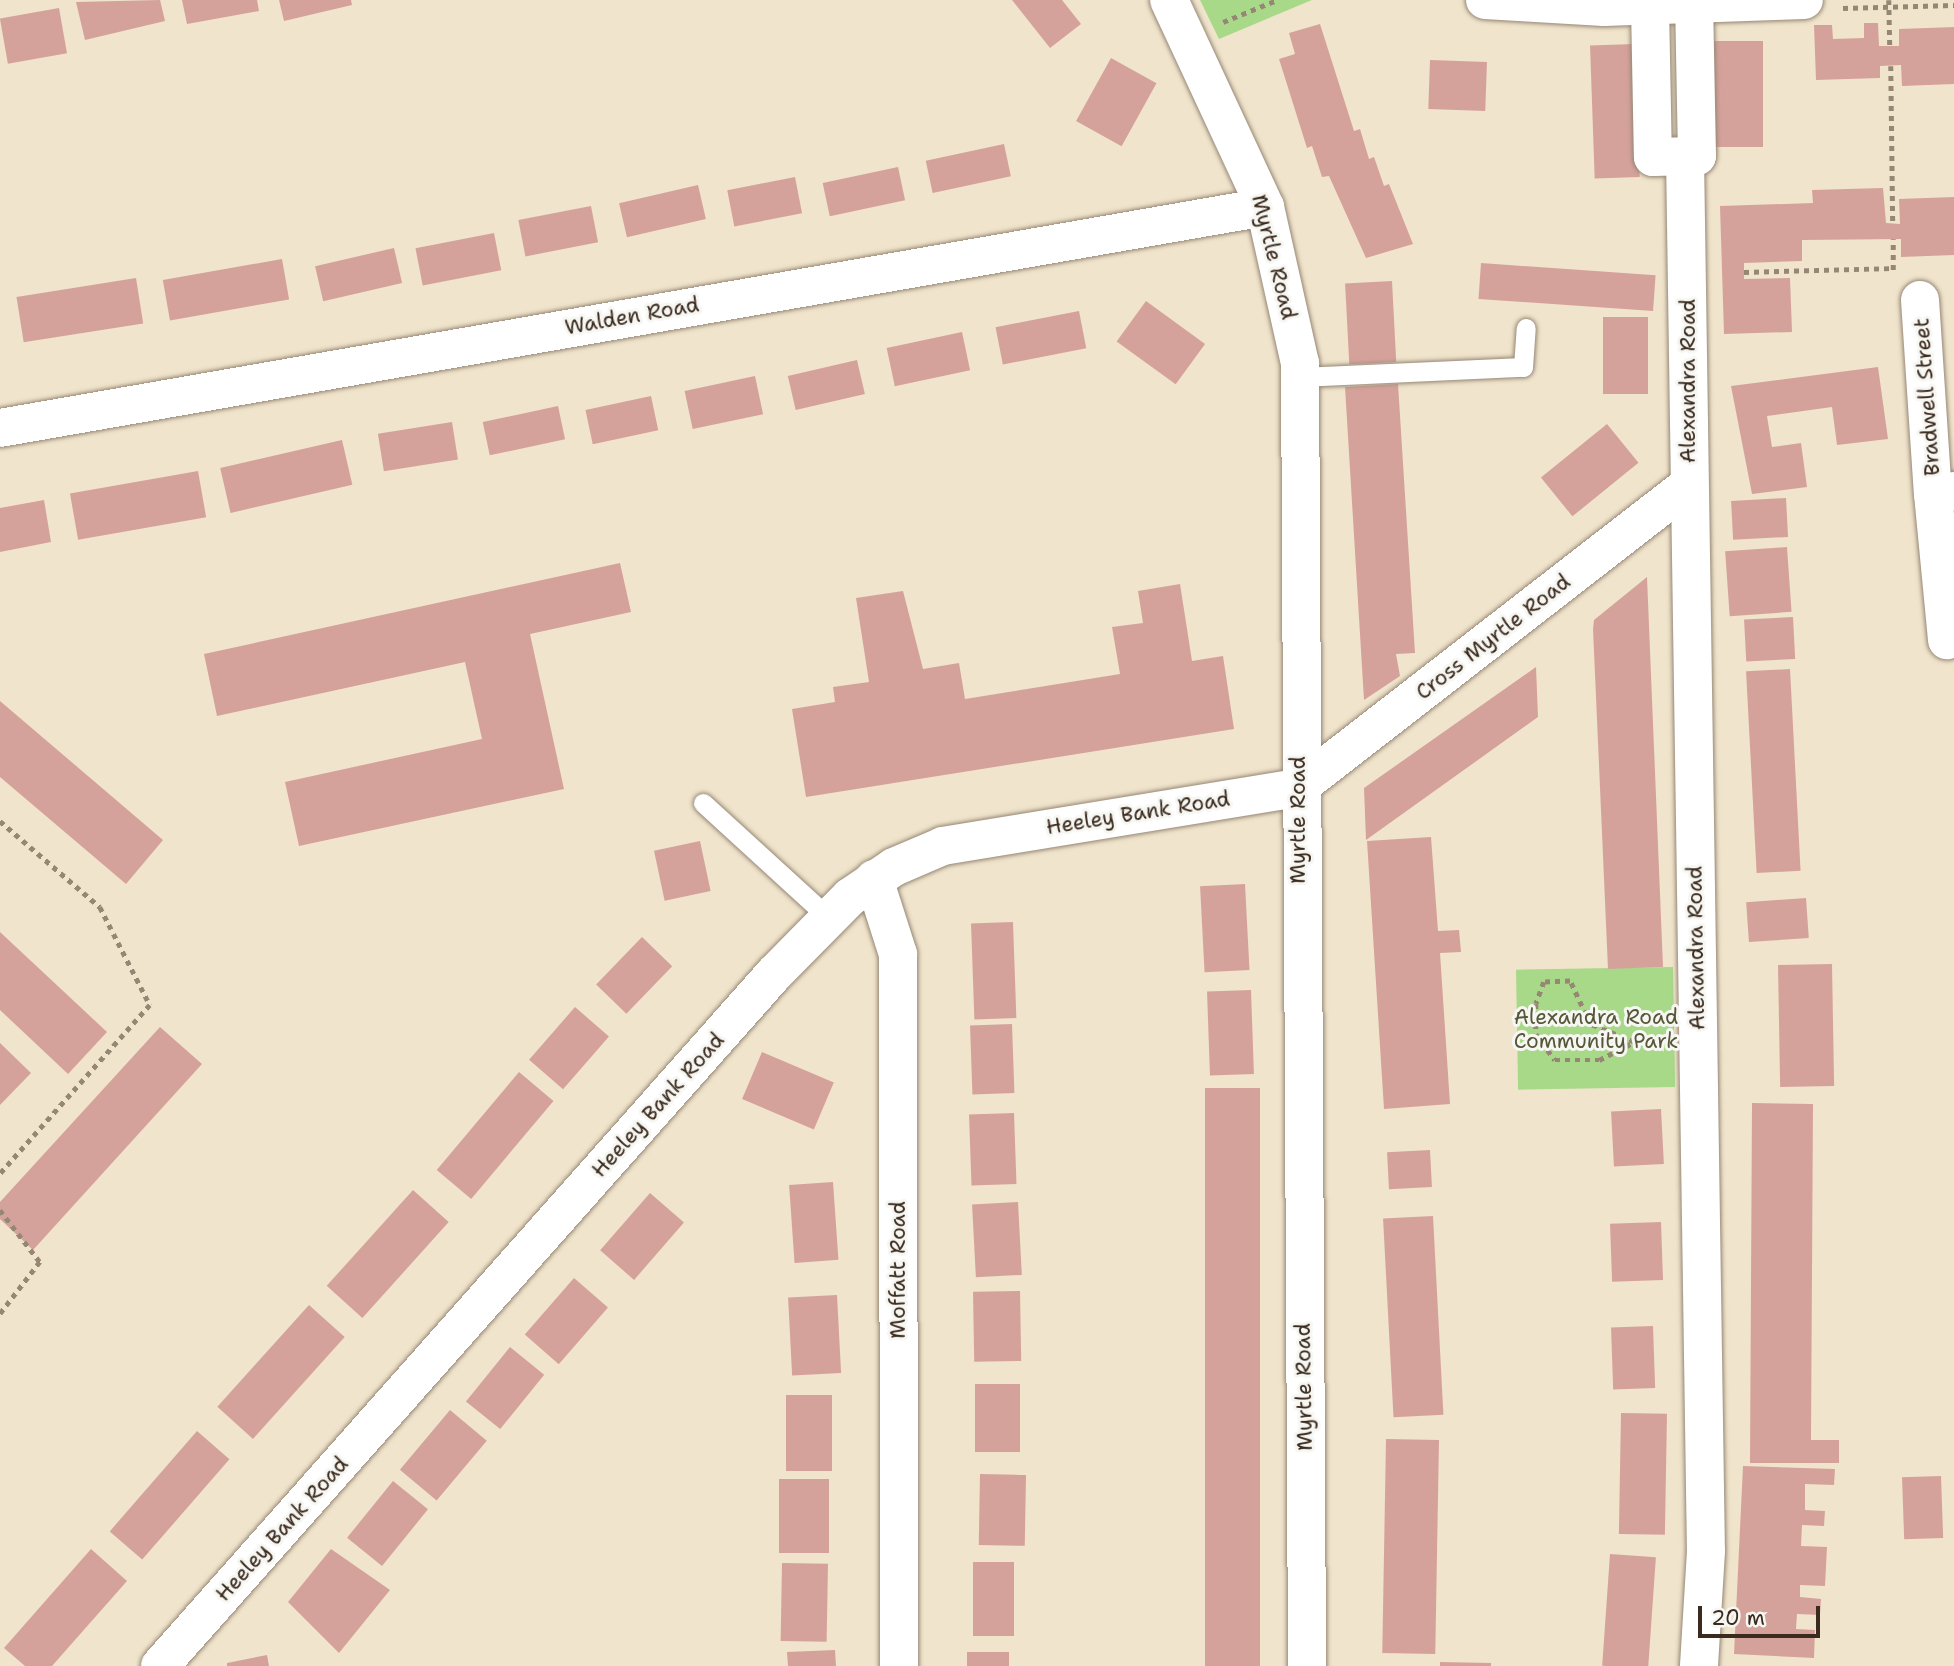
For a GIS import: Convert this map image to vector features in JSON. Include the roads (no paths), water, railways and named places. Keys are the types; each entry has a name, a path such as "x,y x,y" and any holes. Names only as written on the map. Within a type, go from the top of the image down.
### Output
{"street":[{"name":"Myrtle Road","path":"1169,0 1189,35 1265,207 1300,377 1298,788 1307,1666"},
{"path":"1485,0 1677,4 1804,0"},
{"name":"Alexandra Road","path":"1677,4 1697,156 1685,156 1685,229 1706,1551 1699,1666"},
{"name":"Walden Road","path":"0,428 1265,207"},
{"name":"Bradwell Street","path":"1920,300 1944,492 1947,640"},
{"name":"Cross Myrtle Road","path":"1298,788 1688,485"},
{"name":"Heeley Bank Road","path":"160,1666 828,918 874,879 914,856 966,841 1298,788"},
{"name":"Moffatt Road","path":"874,879 898,954 899,1666"}],"lane":[{"path":"1300,377 1523,367 1526,328"},
{"path":"703,803 828,918"}],"park label":[{"name":"Alexandra Road Community Park","path":"1596,1029"}]}
